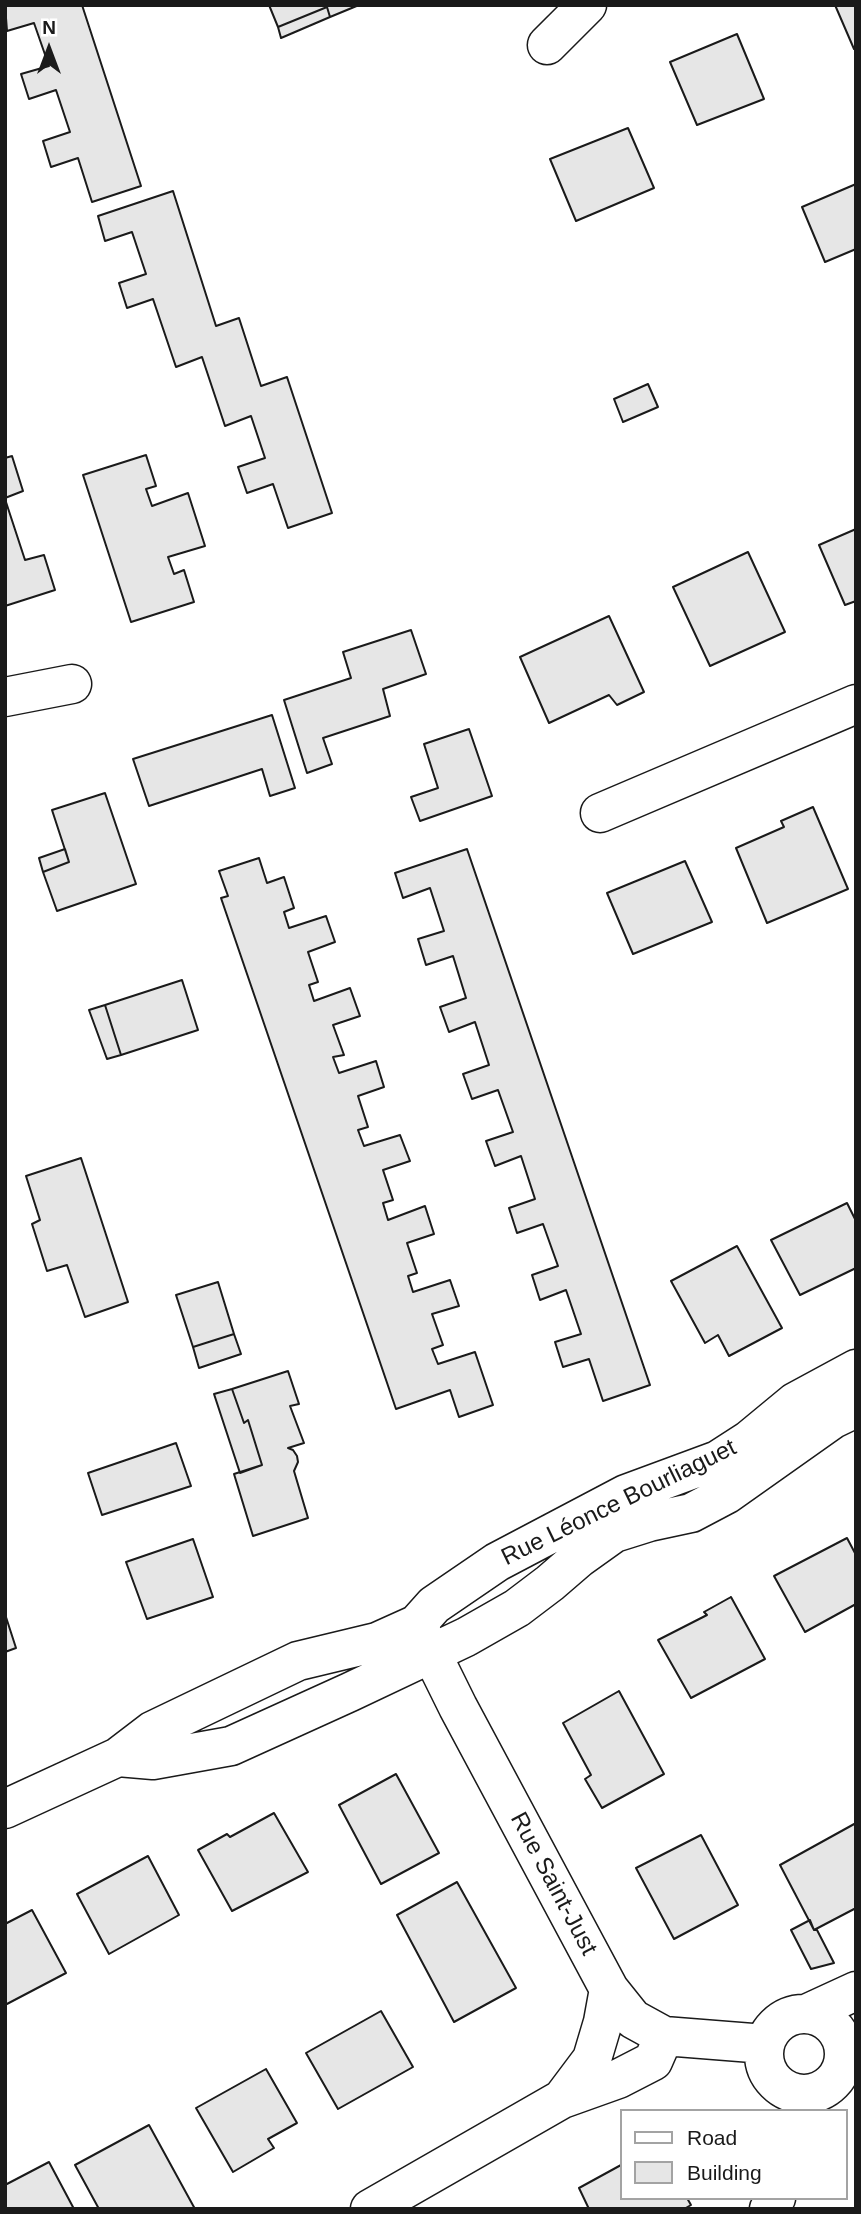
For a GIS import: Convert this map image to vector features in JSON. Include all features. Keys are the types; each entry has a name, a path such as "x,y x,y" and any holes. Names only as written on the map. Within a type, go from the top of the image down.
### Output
{"main road":[{"path":"547,45 587,5"},
{"path":"5,697 72,684"},
{"path":"600,813 856,704"},
{"name":"Rue Léonce Bourliaguet","path":"424,1639 434,1605 497,1562 626,1494 718,1460 749,1440 795,1402 856,1368"},
{"name":"Rue Léonce Bourliaguet","path":"118,1757 153,1760 231,1746 282,1724 424,1639 517,1608 614,1533 691,1513 727,1494 833,1419 856,1408"},
{"name":"Rue Léonce Bourliaguet","path":"5,1809 118,1757 152,1731 298,1661 377,1642 424,1639"},
{"name":"Rue Saint-Just","path":"424,1639 609,1989 633,2019 664,2036 765,2043"},
{"path":"562,2099 592,2059 609,1989"},
{"path":"806,2014 856,1991"},
{"path":"806,2014 818,2016 838,2032 843,2043 844,2056 841,2068 829,2086 800,2094 775,2082 767,2071 765,2043 771,2031 781,2021 793,2015 806,2014"},
{"path":"370,2209 562,2099 618,2079 653,2061 664,2036"}],"building":[{"path":"5,5 82,5 141,186 92,202 78,158 51,167 43,141 70,132 56,90 29,99 21,74 49,66 34,23 7,31"},
{"path":"269,5 359,5 330,17 327,7 278,27"},
{"path":"835,5 856,5 854,49"},
{"path":"327,7 330,17 281,38 278,27"},
{"path":"737,34 764,99 697,125 670,62"},
{"path":"628,128 654,188 576,221 550,159"},
{"path":"856,184 856,249 825,262 802,207"},
{"path":"173,191 216,326 239,318 261,386 287,377 332,513 288,528 273,484 247,493 238,467 265,458 251,416 225,426 202,357 176,367 153,299 127,308 119,283 146,274 132,232 105,241 98,216"},
{"path":"648,384 658,407 623,422 614,399"},
{"path":"146,455 156,486 146,489 152,506 188,493 205,546 168,557 174,574 184,570 194,602 131,622 83,475"},
{"path":"12,456 23,491 5,498 5,458"},
{"path":"5,499 25,560 44,555 55,590 5,606"},
{"path":"856,529 856,601 845,605 819,545"},
{"path":"748,552 785,632 710,666 673,587"},
{"path":"609,616 644,692 617,705 609,695 549,723 520,657"},
{"path":"411,630 426,674 383,689 390,716 323,738 332,764 307,773 284,700 351,678 343,652"},
{"path":"272,715 295,788 270,796 262,769 149,806 133,759"},
{"path":"469,729 492,796 420,821 411,797 438,788 424,744"},
{"path":"105,793 136,884 57,911 43,872 69,862 52,810"},
{"path":"813,807 848,889 767,923 736,848 784,827 781,821"},
{"path":"65,849 69,862 43,872 39,858"},
{"path":"467,849 650,1385 603,1401 589,1359 563,1367 555,1342 581,1334 566,1290 540,1300 532,1275 558,1266 543,1224 517,1233 509,1208 535,1199 521,1156 495,1166 486,1141 513,1132 498,1090 472,1099 463,1074 489,1065 475,1022 449,1032 440,1007 466,998 453,956 426,965 418,939 444,931 430,888 403,898 395,873"},
{"path":"259,858 267,883 284,877 294,908 284,912 289,928 326,916 335,942 308,952 318,982 309,985 314,1001 350,988 360,1016 333,1025 344,1055 333,1057 339,1073 376,1061 384,1087 358,1096 368,1127 358,1130 364,1146 400,1135 410,1161 383,1170 393,1200 383,1203 388,1220 425,1206 434,1234 407,1243 417,1273 408,1276 413,1292 450,1280 459,1306 432,1314 443,1345 432,1349 438,1364 475,1352 493,1405 459,1417 450,1390 396,1409 221,898 228,896 219,871"},
{"path":"685,861 712,922 633,954 607,893"},
{"path":"182,980 198,1030 121,1055 105,1005"},
{"path":"105,1005 121,1055 107,1059 89,1010"},
{"path":"81,1158 128,1302 85,1317 67,1265 47,1271 32,1224 40,1220 26,1176"},
{"path":"847,1203 856,1221 856,1268 800,1295 771,1240"},
{"path":"737,1246 782,1328 729,1356 718,1335 705,1343 671,1281"},
{"path":"218,1282 234,1334 193,1347 176,1295"},
{"path":"234,1334 241,1354 199,1368 193,1347"},
{"path":"288,1371 299,1404 290,1406 304,1443 288,1448 297,1456 298,1462 294,1471 308,1518 253,1536 234,1474 262,1465 248,1420 244,1423 232,1389"},
{"path":"232,1389 244,1423 248,1420 262,1465 240,1473 214,1394"},
{"path":"176,1443 191,1486 102,1515 88,1473"},
{"path":"847,1538 856,1555 856,1604 805,1632 774,1576"},
{"path":"193,1539 213,1597 147,1619 126,1562"},
{"path":"731,1597 765,1659 691,1698 658,1640 707,1615 704,1612"},
{"path":"5,1614 16,1648 5,1652"},
{"path":"619,1691 664,1774 602,1808 585,1779 591,1775 563,1723"},
{"path":"396,1774 439,1853 381,1884 339,1805"},
{"path":"274,1813 308,1872 232,1911 198,1850 227,1834 230,1837"},
{"path":"856,1823 856,1908 814,1930 780,1865"},
{"path":"701,1835 738,1905 674,1939 636,1868"},
{"path":"148,1856 179,1915 109,1954 77,1894"},
{"path":"457,1882 516,1988 454,2022 397,1915"},
{"path":"32,1910 66,1973 5,2005 5,1924"},
{"path":"810,1920 834,1963 811,1969 791,1930"},
{"path":"381,2011 413,2067 338,2109 306,2053"},
{"path":"266,2069 297,2123 268,2139 274,2148 233,2172 196,2108"},
{"path":"149,2125 195,2209 99,2209 75,2165"},
{"path":"49,2162 74,2209 5,2209 5,2185"},
{"path":"620,2166 620,2200 688,2200 691,2205 684,2209 589,2209 579,2188"}]}
